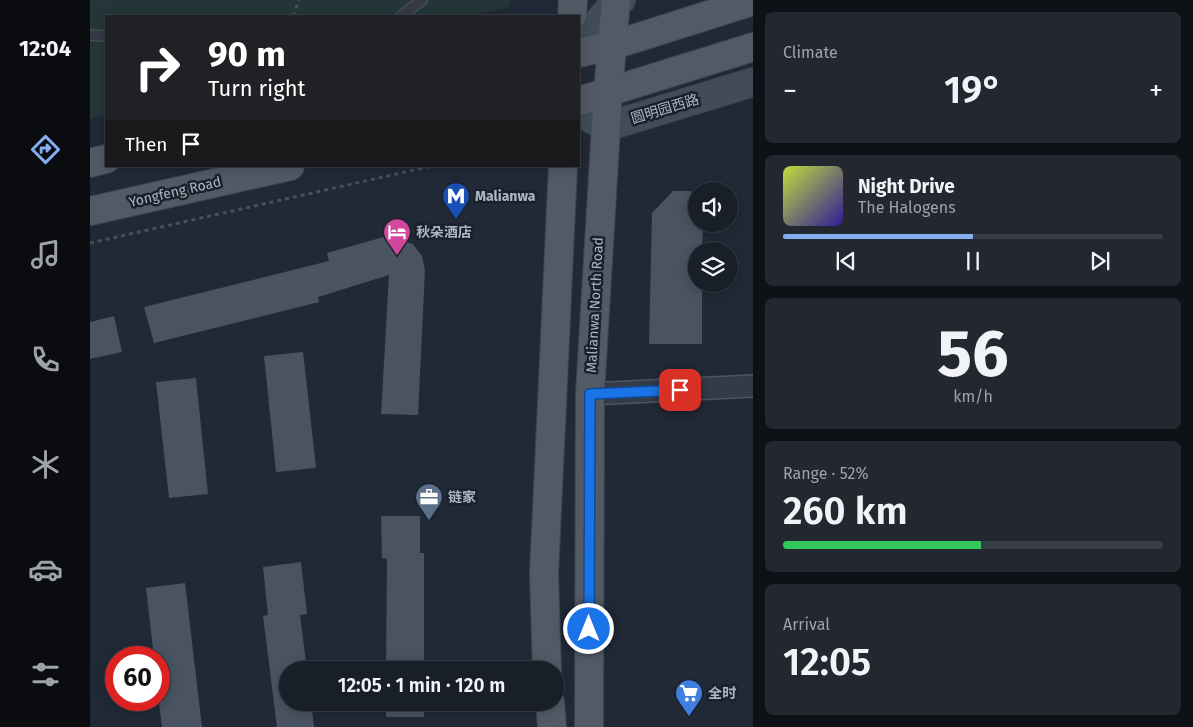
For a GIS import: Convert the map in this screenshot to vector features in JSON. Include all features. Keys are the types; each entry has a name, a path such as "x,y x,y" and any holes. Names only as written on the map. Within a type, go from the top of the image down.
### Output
{"main road":[{"path":"572,15 573,0"},
{"path":"614,45 618,0"},
{"path":"580,54 614,45 753,1"},
{"name":"Malianwa North Road","path":"589,727 590,394 608,93 614,45"},
{"path":"580,101 753,47"},
{"path":"90,163 105,159"},
{"name":"Yongfeng Road","path":"90,211 286,167"},
{"path":"547,661 544,574 564,167"},
{"path":"551,711 552,727"}],"street":[{"path":"580,44 618,0"},
{"name":"圆明园西路","path":"606,127 753,82"},
{"path":"580,113 606,127"},
{"path":"590,394 753,386"}],"lane":[{"path":"401,15 422,0"},
{"path":"90,35 105,36"}],"path":[{"path":"293,15 299,0"},
{"path":"90,243 428,167"}],"shaded area":[{"path":"90,0 510,0 509,7 477,15 105,15 105,115 90,119"}],"building":[{"path":"673,191 688,191 688,232 703,232 702,242 688,242 688,292 702,292 702,344 649,344 652,213"},
{"path":"387,236 413,244 422,256 425,270 418,415 381,414 389,275 318,297 319,302 154,343 144,307 329,261 327,253"},
{"path":"114,316 122,352 90,359 90,322"},
{"path":"303,352 316,468 276,472 264,356"},
{"path":"196,378 208,494 169,498 156,382"},
{"path":"381,516 420,516 420,553 424,553 424,661 386,661 387,559 382,558"},
{"path":"301,562 307,614 300,615 306,661 279,661 279,711 312,711 314,727 277,727 263,616 268,615 263,567"},
{"path":"185,583 202,727 162,727 160,711 170,711 170,646 153,646 146,588"},
{"path":"386,711 424,711 424,717 386,717"}],"place":[{"name":"Malianwa","path":"456,220"},
{"name":"秋朵酒店","path":"397,256"},
{"name":"链家","path":"429,521"},
{"name":"全时","path":"689,717"}],"route":[{"path":"589,629 590,394 680,390"}]}
